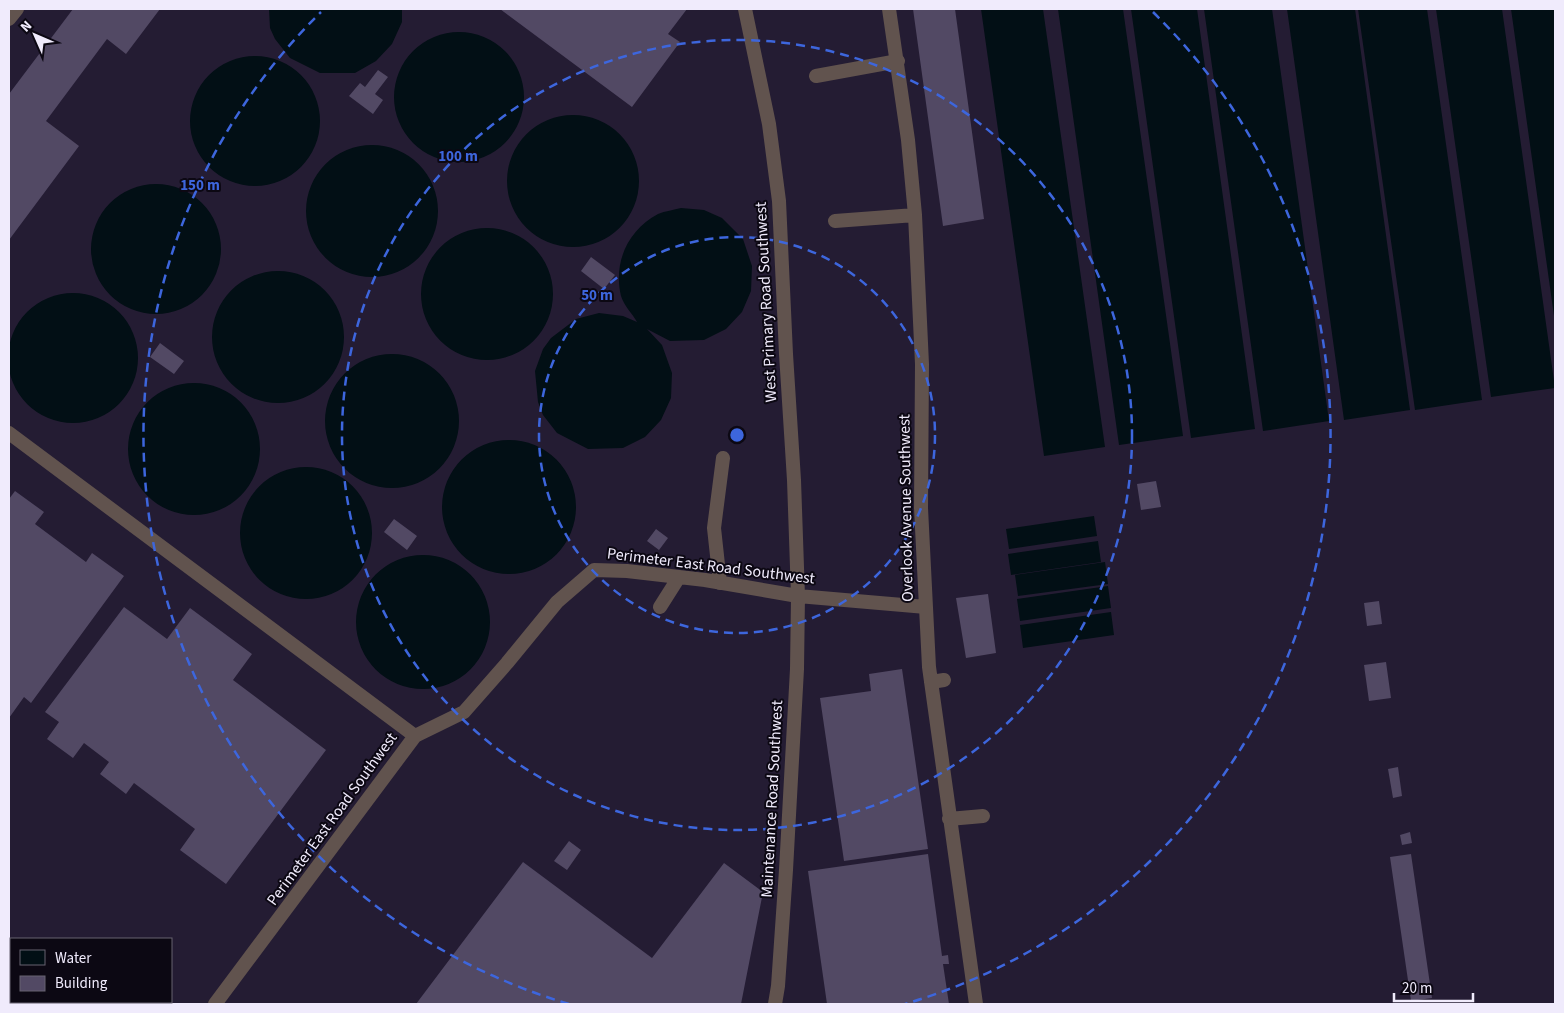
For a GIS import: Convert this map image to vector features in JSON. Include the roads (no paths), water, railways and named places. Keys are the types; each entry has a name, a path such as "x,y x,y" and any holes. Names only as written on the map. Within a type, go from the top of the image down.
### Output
{"lane":[{"path":"9,19 17,9"},
{"name":"West Primary Road Southwest","path":"745,9 769,124 779,201 794,480 798,596"},
{"name":"Overlook Avenue Southwest","path":"889,9 908,140 915,215 922,364 921,493 926,607 938,681 949,819 976,1004"},
{"path":"816,76 898,61"},
{"path":"835,221 915,215"},
{"path":"9,433 415,736"},
{"path":"720,583 714,528 723,458"},
{"name":"Perimeter East Road Southwest","path":"215,1004 415,736 464,712 557,602 594,570 627,571 679,577 798,596 926,607"},
{"path":"660,607 679,577"},
{"name":"Maintenance Road Southwest","path":"775,1004 778,986 786,870 797,668 798,596"},
{"path":"949,819 983,816"}],"water":[{"path":"269,9 402,9 402,22 392,44 376,61 355,73 320,73 290,58 275,39 270,28"},
{"path":"981,9 1043,9 1105,447 1044,456"},
{"path":"1058,9 1123,9 1183,436 1119,445"},
{"path":"1131,9 1197,9 1255,429 1191,438"},
{"path":"1204,9 1272,9 1329,421 1263,431"},
{"path":"1287,9 1355,9 1410,410 1344,420"},
{"path":"1358,9 1427,9 1482,400 1415,410"},
{"path":"1436,9 1502,9 1555,388 1491,397"},
{"path":"1511,9 1555,9 1555,323"},
{"path":"459,32 472,33 484,37 505,51 519,72 523,84 523,110 519,122 505,143 484,157 472,161 459,162 446,161 434,157 413,143 399,122 395,110 394,97 395,84 399,72 413,51 434,37 446,33"},
{"path":"255,56 268,57 280,61 301,75 315,96 319,108 319,134 315,146 301,167 280,181 268,185 255,186 242,185 230,181 209,167 195,146 191,134 190,121 191,108 195,96 209,75 230,61 242,57"},
{"path":"573,115 586,116 598,120 620,134 634,156 638,168 638,194 634,206 620,228 598,242 586,246 573,247 560,246 548,242 526,228 512,206 508,194 507,181 508,168 512,156 526,134 548,120 560,116"},
{"path":"372,145 385,146 397,150 419,164 433,186 437,198 437,224 433,236 419,258 397,272 385,276 372,277 359,276 347,272 325,258 311,236 307,224 306,211 307,198 311,186 325,164 347,150 359,146"},
{"path":"156,184 169,185 181,189 202,203 216,224 220,236 220,262 216,274 202,295 181,309 169,313 156,314 143,313 131,309 110,295 96,274 92,262 91,249 92,236 96,224 110,203 131,189 143,185"},
{"path":"681,208 704,210 722,218 743,239 752,266 751,291 742,312 726,329 704,340 670,341 647,329 662,345 672,373 671,398 661,420 645,437 623,448 588,449 557,433 543,415 538,402 535,371 543,349 551,338 576,319 599,313 623,316 637,322 621,296 619,271 625,248 638,229 647,221 658,214"},
{"path":"487,228 512,233 524,239 542,257 548,269 553,294 548,319 542,331 524,349 512,355 487,360 462,355 450,349 432,331 426,319 421,294 426,269 432,257 450,239 462,233"},
{"path":"278,271 291,272 303,276 325,290 339,312 343,324 343,350 339,362 325,384 303,398 291,402 278,403 265,402 253,398 231,384 217,362 213,350 212,337 213,324 217,312 231,290 253,276 265,272"},
{"path":"73,293 86,294 98,298 119,312 133,333 137,345 137,371 133,383 119,404 98,418 86,422 73,423 60,422 48,418 27,404 13,383 9,371 8,358 9,345 13,333 27,312 48,298 60,294"},
{"path":"392,354 418,359 440,373 454,395 459,421 454,447 440,469 418,483 392,488 366,483 344,469 330,447 325,421 330,395 344,373 366,359"},
{"path":"194,383 207,384 219,388 241,402 255,424 259,436 259,462 255,474 241,496 219,510 207,514 194,515 181,514 169,510 147,496 133,474 129,462 128,449 129,436 133,424 147,402 169,388 181,384"},
{"path":"509,440 535,445 557,459 571,481 576,507 571,533 557,555 535,569 509,574 483,569 461,555 447,533 442,507 447,481 461,459 483,445"},
{"path":"306,467 319,468 331,472 353,486 367,508 371,520 371,546 367,558 353,580 331,594 319,598 306,599 293,598 281,594 259,580 245,558 241,546 240,533 241,520 245,508 259,486 281,472 293,468"},
{"path":"1094,516 1097,536 1009,549 1006,529"},
{"path":"1098,541 1101,562 1011,575 1008,554"},
{"path":"423,555 449,560 460,566 470,575 479,585 485,596 490,622 485,648 479,659 470,669 460,678 449,684 423,689 397,684 386,678 376,669 367,659 361,648 356,622 361,596 367,585 376,575 386,566 397,560"},
{"path":"1105,562 1108,584 1018,596 1015,575"},
{"path":"1108,586 1111,608 1020,621 1017,599"},
{"path":"1111,612 1114,635 1023,648 1020,625"}]}
